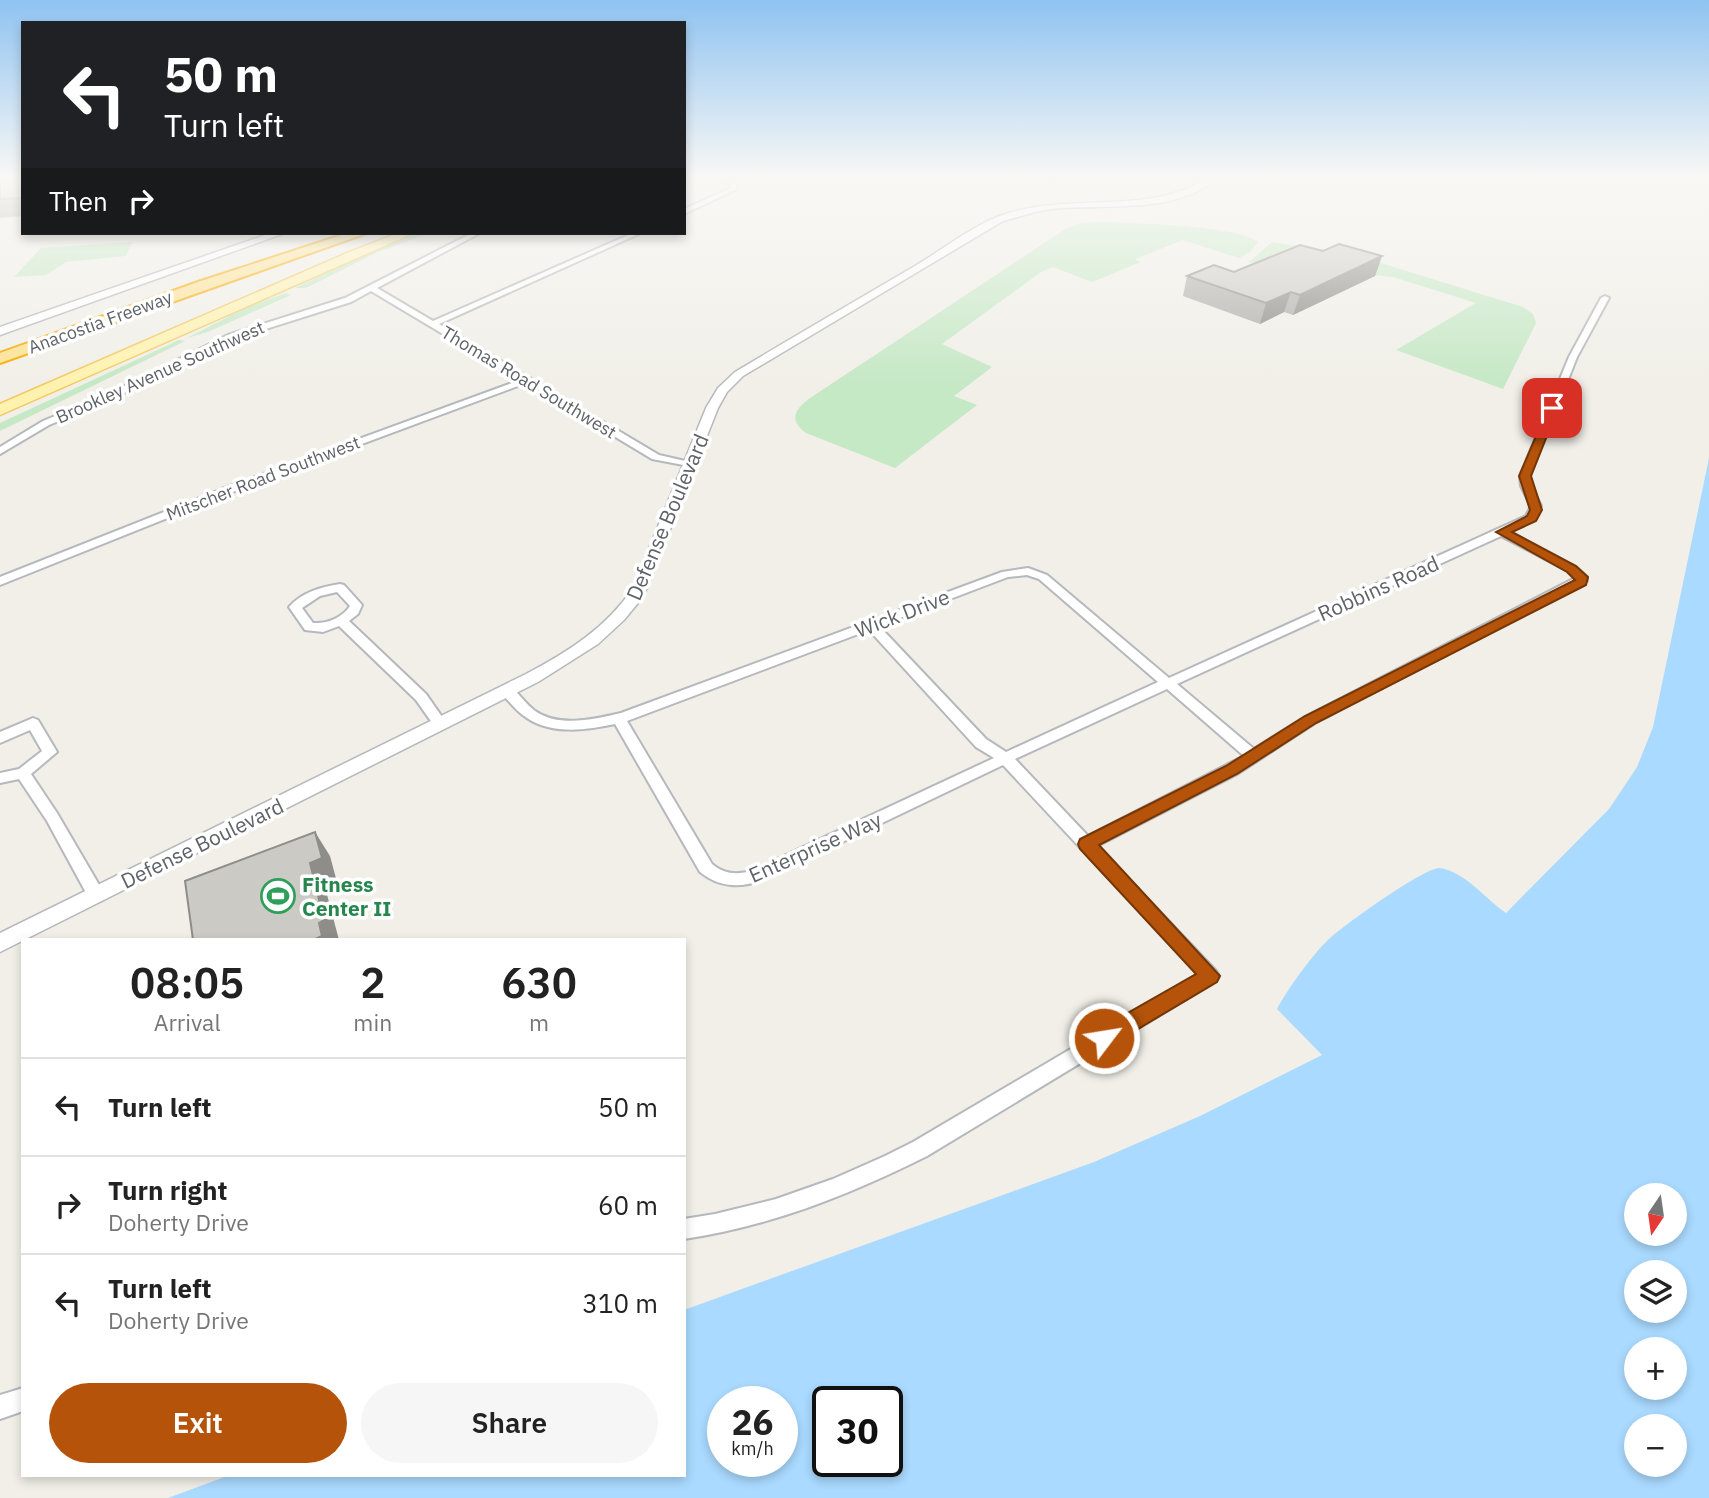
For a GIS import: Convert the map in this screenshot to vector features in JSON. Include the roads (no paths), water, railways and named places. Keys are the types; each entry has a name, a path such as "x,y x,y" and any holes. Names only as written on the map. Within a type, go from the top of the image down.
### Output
{"highway":[{"name":"Anacostia Freeway","path":"0,348 284,247"},
{"name":"Anacostia Freeway","path":"0,358 171,295 318,247"}],"main road":[{"path":"0,331 240,247"},
{"path":"103,363 171,329 360,247"},
{"path":"0,410 375,247"}],"street":[{"name":"Brookley Avenue Southwest","path":"0,451 46,423 111,396 231,337 348,300 447,247"},
{"path":"432,324 607,247"},
{"name":"Defense Boulevard","path":"0,943 507,691 555,666 591,643 629,608 645,579 722,390 737,376 952,247"},
{"name":"Thomas Road Southwest","path":"372,288 656,457 690,465"},
{"name":"Robbins Road","path":"1005,758 1531,518 1536,510 1525,476 1573,357 1605,298"},
{"name":"Mitscher Road Southwest","path":"0,581 214,496 527,380"},
{"path":"1087,844 1231,770 1310,720 1583,579 1572,569 1503,532"},
{"name":"Wick Drive","path":"507,691 532,716 548,722 569,724 619,718 1006,574 1028,571 1043,577 1253,756"},
{"path":"341,621 421,697 440,724"},
{"path":"686,1230 775,1212 870,1174 932,1142 1210,976 1005,758 981,744 871,625"},
{"name":"Enterprise Way","path":"619,718 706,868 718,877 730,880 757,876 1005,758"},
{"path":"0,738 33,723 50,752 23,773 0,778"},
{"path":"23,773 52,817 96,895"},
{"path":"0,1406 21,1400"}],"water":[{"path":"1709,458 1709,1498 168,1498 225,1477 686,1477 686,1309 1094,1162 1200,1116 1322,1055 1277,1009 1300,973 1328,940 1402,886 1440,868 1467,880 1506,913 1609,809 1637,767 1653,727"}],"place":[{"name":"Fitness Center II","path":"278,896"}]}
